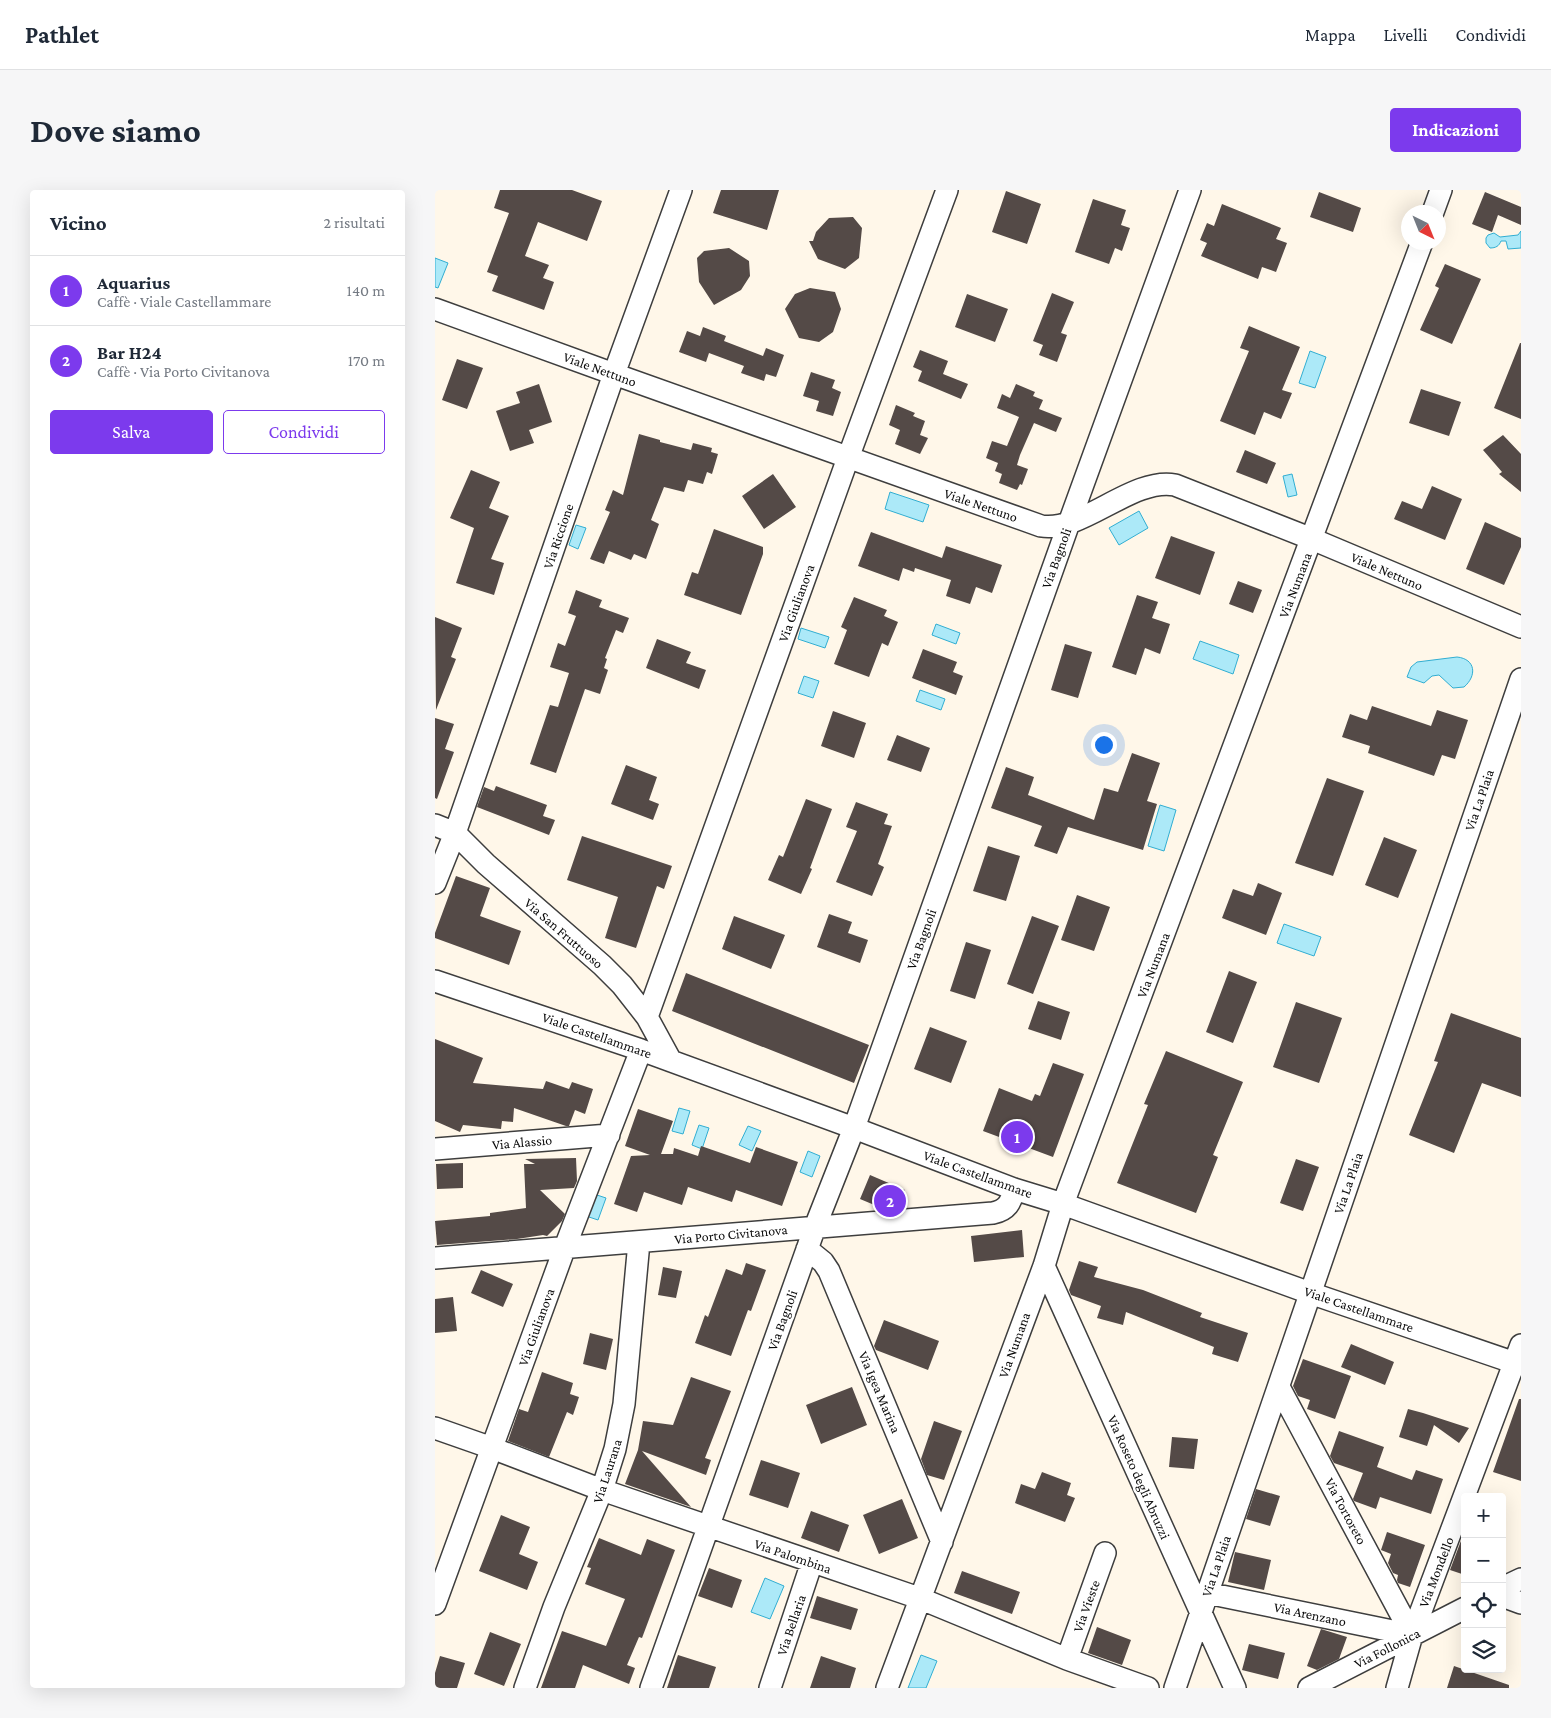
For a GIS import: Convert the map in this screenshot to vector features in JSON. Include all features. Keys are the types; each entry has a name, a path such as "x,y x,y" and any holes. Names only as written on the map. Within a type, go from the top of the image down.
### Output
{"street":[{"name":"Via Riccione","path":"435,883 455,833 614,374 681,190"},
{"name":"Via Giulianova","path":"647,1017 848,458 947,190"},
{"name":"Via Bagnoli","path":"651,1688 707,1526 815,1227 854,1128 1069,523 1190,190"},
{"path":"1436,205 1441,190"},
{"name":"Via Numana","path":"887,1688 1043,1266 1063,1204 1419,250"},
{"name":"Viale Nettuno","path":"435,309 1041,526 1051,527 1069,523 1142,490 1170,484 1179,486 1312,539 1521,627"},
{"name":"Via La Plaia","path":"1175,1688 1521,678"},
{"name":"Via San Fruttuoso","path":"435,825 455,833 505,882 602,965 622,985 647,1017 671,1061"},
{"name":"Viale Castellammare","path":"435,981 641,1050 1014,1189 1063,1204 1310,1293 1519,1358"},
{"name":"Via Giulianova","path":"435,1604 565,1247 641,1050"},
{"name":"Via Alassio","path":"435,1149 609,1135"},
{"name":"Via Porto Civitanova","path":"435,1258 996,1213 1005,1209 1009,1204 1014,1189"},
{"name":"Via Laurana","path":"525,1688 554,1606 612,1462 622,1420 639,1242"},
{"name":"Via Igea Marina","path":"807,1249 823,1262 829,1271 942,1542"},
{"name":"Via Roseto degli Abruzzi","path":"1043,1266 1204,1602 1235,1688"},
{"name":"Via Mondello","path":"1397,1688 1413,1635 1519,1358"},
{"name":"Via Tortoreto","path":"1279,1387 1413,1635"},
{"name":"Via Palombina","path":"435,1428 602,1490 919,1598 1067,1659 1149,1688"},
{"name":"Via Vieste","path":"1067,1659 1105,1553"},
{"name":"Via Bellaria","path":"770,1688 812,1562"},
{"path":"1506,1586 1521,1579"},
{"path":"1506,1597 1521,1603"},
{"name":"Via Arenzano","path":"1204,1602 1413,1635"},
{"name":"Via Follonica","path":"1309,1688 1461,1610"}],"water":[{"path":"1521,231 1521,248 1508,249 1506,241 1501,241 1492,248 1486,243 1488,235 1494,233 1500,237 1518,235"},
{"path":"435,258 448,263 438,288 435,287"},
{"path":"1310,351 1326,357 1315,388 1299,383"},
{"path":"1292,474 1297,495 1288,497 1283,476"},
{"path":"890,492 929,505 923,522 885,509"},
{"path":"1139,511 1148,528 1119,545 1109,528"},
{"path":"576,525 586,528 578,549 569,545"},
{"path":"936,624 960,633 956,644 932,635"},
{"path":"801,628 829,637 825,648 798,639"},
{"path":"1200,641 1239,655 1233,674 1193,659"},
{"path":"1457,657 1463,658 1471,664 1473,673 1464,687 1453,688 1439,675 1432,676 1424,683 1407,677 1411,667 1417,662"},
{"path":"804,676 819,681 813,698 798,693"},
{"path":"920,690 945,699 941,710 916,701"},
{"path":"1160,805 1176,810 1164,851 1148,846"},
{"path":"1284,924 1321,937 1314,956 1277,943"},
{"path":"679,1108 690,1111 683,1134 672,1131"},
{"path":"699,1125 709,1128 702,1149 692,1145"},
{"path":"748,1126 761,1131 752,1151 739,1145"},
{"path":"808,1151 820,1156 812,1177 800,1172"},
{"path":"594,1194 606,1198 598,1220 586,1216"},
{"path":"765,1578 784,1586 770,1619 751,1612"},
{"path":"921,1655 937,1661 926,1688 908,1688"}],"building":[{"path":"500,190 572,190 602,201 587,241 538,222 525,256 549,265 543,278 554,282 544,310 492,291 498,276 487,272 509,213 494,208"},
{"path":"721,190 779,190 767,230 713,213"},
{"path":"1006,191 1041,204 1027,244 992,232"},
{"path":"1319,192 1361,208 1353,232 1310,217"},
{"path":"1485,192 1521,207 1521,225 1498,215 1492,232 1472,224"},
{"path":"1093,199 1126,210 1121,225 1130,228 1122,251 1115,248 1109,264 1075,252"},
{"path":"1222,204 1281,228 1276,239 1287,243 1276,272 1262,267 1258,279 1201,256 1207,243 1200,240 1207,223 1214,226"},
{"path":"853,217 862,228 859,258 845,269 818,259 809,241 813,241 816,232 829,218"},
{"path":"729,248 749,261 750,276 741,290 714,305 699,282 697,258 704,251"},
{"path":"1445,264 1481,279 1452,344 1420,330 1439,288 1435,286"},
{"path":"810,288 835,292 841,309 833,332 819,342 799,338 785,309 795,294"},
{"path":"1052,293 1074,302 1061,333 1067,335 1057,362 1039,355 1043,345 1033,341"},
{"path":"967,294 1008,309 995,342 955,327"},
{"path":"1249,326 1300,347 1282,390 1292,393 1281,419 1264,412 1255,435 1220,421 1249,351 1240,348"},
{"path":"703,327 726,336 724,341 763,356 766,348 784,355 776,377 766,374 764,381 741,373 744,366 709,353 706,362 679,352 687,331 700,336"},
{"path":"1521,343 1521,419 1494,408"},
{"path":"920,350 948,361 943,374 968,384 961,399 918,381 922,371 913,367"},
{"path":"457,359 483,368 467,409 442,400"},
{"path":"811,372 835,380 832,388 841,392 833,416 816,411 819,401 803,396"},
{"path":"539,384 552,422 529,430 534,443 510,451 496,411 520,403 516,392"},
{"path":"1016,384 1035,392 1033,396 1043,400 1039,409 1062,418 1056,432 1034,423 1017,465 1028,469 1022,485 1020,484 1017,490 999,483 1002,474 995,471 998,463 986,458 992,441 1007,446 1019,417 997,408 1002,394 1010,398"},
{"path":"1421,389 1461,402 1449,436 1409,423"},
{"path":"896,405 915,413 913,416 925,421 920,435 928,438 920,454 895,444 900,430 889,425"},
{"path":"639,434 691,450 693,443 712,448 711,452 718,454 712,474 707,472 703,484 688,480 684,492 664,487 651,520 659,524 646,559 634,554 631,560 609,551 604,564 590,559 610,512 605,510 613,490 623,495"},
{"path":"1503,435 1521,454 1521,492 1499,474 1502,472 1483,450"},
{"path":"1245,450 1276,463 1267,484 1236,472"},
{"path":"471,470 500,482 489,508 509,516 491,559 504,563 494,595 456,583 474,528 450,518"},
{"path":"773,474 796,507 764,529 742,496"},
{"path":"1432,486 1462,499 1445,540 1394,519 1402,501 1422,509"},
{"path":"1485,522 1521,538 1521,547 1504,585 1466,569"},
{"path":"714,529 763,547 763,554 741,615 684,595 692,572 698,574"},
{"path":"871,532 942,558 946,546 1002,565 992,593 976,587 970,604 946,596 951,580 915,568 914,572 903,568 899,581 858,566"},
{"path":"1171,536 1215,552 1200,595 1155,578"},
{"path":"1238,581 1262,590 1253,613 1229,604"},
{"path":"576,590 602,600 599,607 629,618 623,633 616,630 605,658 607,659 604,668 608,670 600,694 585,689 556,773 530,764 550,705 558,707 569,673 550,667 558,643 565,646 576,616 568,613"},
{"path":"1137,595 1158,602 1152,618 1170,624 1160,654 1145,648 1136,675 1112,667"},
{"path":"854,597 887,610 884,616 898,622 888,646 882,643 869,677 834,664 847,630 841,627"},
{"path":"435,617 462,628 451,657 456,659 436,710"},
{"path":"657,639 691,652 686,663 706,670 699,689 646,668"},
{"path":"1065,644 1092,652 1078,698 1051,690"},
{"path":"923,649 957,662 953,672 963,676 956,695 912,678"},
{"path":"1372,706 1431,726 1437,710 1468,720 1455,759 1442,755 1434,776 1368,753 1370,746 1342,737 1350,714 1367,720"},
{"path":"833,711 866,723 854,758 821,746"},
{"path":"435,718 454,724 445,749 454,752 437,799 435,798"},
{"path":"897,735 930,748 921,772 887,760"},
{"path":"1132,753 1160,763 1147,801 1157,804 1143,850 1068,827 1057,854 1034,846 1042,826 991,808 1006,767 1034,777 1028,795 1094,820 1104,788 1118,792"},
{"path":"626,765 657,777 649,800 659,804 653,820 611,804"},
{"path":"1327,778 1364,791 1333,876 1295,863"},
{"path":"496,786 547,805 543,816 555,820 549,835 477,807 484,787 494,791"},
{"path":"806,799 832,809 810,868 812,869 801,894 768,880 779,855 783,857"},
{"path":"856,802 888,814 884,824 892,826 878,864 884,867 872,896 836,882 857,831 846,827"},
{"path":"582,836 672,866 664,889 657,886 636,948 605,938 618,897 567,880"},
{"path":"1384,837 1417,850 1398,898 1365,885"},
{"path":"988,846 1020,856 1006,901 973,891"},
{"path":"456,876 490,888 480,916 521,931 509,965 435,938 435,933"},
{"path":"1258,883 1282,893 1266,935 1222,918 1233,889 1253,896"},
{"path":"1077,895 1110,907 1094,951 1061,940"},
{"path":"829,914 852,922 848,933 868,940 860,963 817,947"},
{"path":"734,916 785,935 771,969 722,949"},
{"path":"1032,916 1059,926 1033,994 1007,984"},
{"path":"966,942 991,950 975,999 950,991"},
{"path":"1229,971 1257,982 1233,1043 1206,1032"},
{"path":"686,973 869,1045 854,1083 672,1011"},
{"path":"1038,1001 1070,1012 1061,1040 1028,1029"},
{"path":"1296,1002 1342,1018 1319,1083 1273,1067"},
{"path":"1451,1013 1521,1038 1521,1097 1482,1083 1454,1153 1409,1135 1438,1062 1434,1061"},
{"path":"930,1027 967,1041 951,1083 914,1069"},
{"path":"435,1039 483,1058 473,1083 543,1089 546,1081 569,1089 572,1082 593,1089 585,1114 575,1110 569,1126 566,1126 514,1108 513,1122 502,1121 501,1129 463,1125 460,1132 435,1121"},
{"path":"1166,1051 1243,1082 1213,1155 1218,1157 1196,1213 1117,1183 1148,1105 1144,1104"},
{"path":"1053,1063 1084,1074 1053,1157 983,1131 999,1088 1032,1101 1035,1094 1040,1096"},
{"path":"638,1109 673,1121 661,1154 673,1154 674,1148 698,1156 701,1146 750,1163 756,1147 798,1162 782,1206 736,1190 732,1202 688,1187 682,1205 644,1192 637,1212 614,1204 631,1156 650,1155 625,1146"},
{"path":"576,1158 577,1181 574,1188 540,1190 565,1214 562,1221 547,1236 437,1245 435,1221 490,1216 490,1213 526,1208 524,1164 535,1164 525,1159"},
{"path":"1296,1159 1319,1167 1303,1211 1280,1203"},
{"path":"463,1163 463,1188 437,1189 436,1164"},
{"path":"870,1175 905,1190 897,1208 884,1209 860,1199"},
{"path":"1022,1230 1024,1257 974,1262 971,1236"},
{"path":"1079,1261 1098,1267 1094,1277 1143,1290 1202,1313 1200,1317 1248,1333 1238,1362 1212,1354 1214,1347 1126,1312 1123,1325 1097,1318 1101,1306 1071,1295 1069,1290"},
{"path":"746,1263 766,1270 751,1311 748,1310 731,1356 695,1343 705,1315 708,1317 726,1269 742,1275"},
{"path":"663,1267 682,1271 676,1298 658,1295"},
{"path":"481,1270 513,1284 503,1307 471,1293"},
{"path":"453,1297 457,1331 435,1333 435,1299"},
{"path":"884,1320 939,1341 928,1370 876,1350 874,1346"},
{"path":"590,1333 613,1339 606,1370 583,1364"},
{"path":"1351,1344 1394,1362 1385,1385 1341,1367"},
{"path":"1303,1359 1351,1376 1335,1419 1307,1409 1310,1400 1298,1396 1293,1386"},
{"path":"542,1372 573,1383 570,1394 579,1397 573,1415 567,1412 549,1457 508,1441 519,1409 528,1412"},
{"path":"691,1377 731,1391 705,1458 711,1460 706,1475 642,1451 691,1507 625,1484 638,1450 643,1421 673,1425"},
{"path":"852,1387 867,1425 821,1444 806,1405"},
{"path":"1519,1399 1521,1399 1521,1481 1493,1472"},
{"path":"1408,1409 1469,1428 1459,1443 1434,1425 1427,1446 1399,1437"},
{"path":"934,1421 962,1431 944,1480 927,1475 921,1459"},
{"path":"1339,1431 1384,1447 1377,1467 1412,1480 1416,1470 1443,1479 1431,1514 1380,1497 1376,1509 1354,1501 1353,1499 1363,1473 1334,1463 1330,1456"},
{"path":"1172,1437 1198,1439 1194,1469 1169,1467"},
{"path":"761,1460 800,1473 788,1508 749,1495"},
{"path":"1042,1472 1071,1483 1067,1495 1075,1498 1065,1522 1015,1503 1021,1484 1035,1489"},
{"path":"1256,1489 1280,1496 1270,1526 1246,1519"},
{"path":"902,1499 918,1538 879,1554 863,1515"},
{"path":"811,1511 849,1525 839,1552 801,1538"},
{"path":"501,1515 530,1527 519,1554 538,1562 527,1590 479,1571"},
{"path":"1387,1532 1425,1545 1410,1587 1398,1583 1398,1575 1393,1573 1388,1563 1391,1554 1381,1550"},
{"path":"599,1538 641,1555 647,1539 675,1550 642,1638 639,1637 627,1665 635,1668 629,1684 583,1665 575,1688 541,1688 562,1631 606,1646 625,1599 585,1584 591,1568 587,1567"},
{"path":"1461,1541 1461,1574 1450,1570"},
{"path":"1235,1552 1271,1560 1264,1590 1228,1582"},
{"path":"709,1568 742,1580 732,1608 698,1596"},
{"path":"962,1571 1020,1592 1012,1614 954,1593"},
{"path":"817,1596 858,1609 851,1630 810,1618"},
{"path":"1097,1627 1131,1640 1122,1665 1088,1653"},
{"path":"1321,1629 1347,1637 1339,1659 1317,1670 1307,1666"},
{"path":"490,1632 521,1644 504,1686 474,1674"},
{"path":"1249,1644 1285,1653 1278,1679 1242,1670"},
{"path":"678,1655 716,1667 709,1688 667,1688"},
{"path":"440,1656 465,1663 457,1688 435,1688 435,1673"},
{"path":"821,1656 856,1668 850,1688 810,1688"},
{"path":"1454,1666 1461,1668 1461,1673 1474,1673 1509,1685 1509,1688 1447,1688"}],"place":[{"name":"Aquarius","path":"1017,1137"},
{"name":"Bar H24","path":"890,1201"}]}
